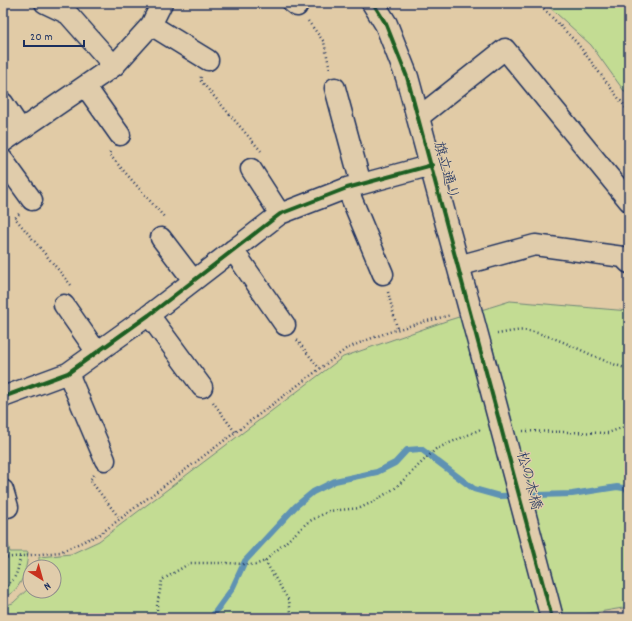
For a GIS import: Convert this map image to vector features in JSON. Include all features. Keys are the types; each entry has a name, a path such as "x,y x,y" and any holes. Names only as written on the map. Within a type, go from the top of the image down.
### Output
{"street":[{"path":"45,3 68,14 114,66"},
{"path":"3,142 114,66 151,25 162,3"},
{"name":"旗立通り","path":"372,3 386,24 405,70 432,165 458,266 488,342"},
{"path":"151,25 208,60"},
{"path":"418,117 505,49 629,201"},
{"path":"86,86 120,135"},
{"path":"335,88 354,186 383,274"},
{"path":"3,103 21,130"},
{"path":"3,160 32,200"},
{"path":"3,397 68,373 96,351 149,315 280,214 354,186 432,165"},
{"path":"251,169 280,214"},
{"path":"161,238 193,280"},
{"path":"458,266 535,245 623,257 629,263"},
{"path":"233,250 285,325"},
{"path":"64,305 96,351"},
{"path":"149,315 202,387"},
{"name":"松の木橋","path":"488,342 552,618"},
{"path":"68,373 105,460"}],"path":[{"path":"538,3 577,43 629,112"},
{"path":"295,4 324,42 335,88"},
{"path":"208,60 200,80 263,153 251,169"},
{"path":"120,135 109,154 168,222 161,238"},
{"path":"32,200 16,218 73,288 64,305"},
{"path":"383,274 397,328"},
{"path":"3,558 20,555 60,552 100,534 346,349 372,336 397,328 452,315"},
{"path":"285,325 319,368"},
{"path":"488,342 526,330 570,345 609,364 629,369"},
{"path":"202,387 235,432"},
{"path":"520,431 608,434 629,425"},
{"path":"157,618 157,606 162,580 190,564 229,563 255,565 265,561 308,522 329,512 360,508 395,488 436,449 482,429"},
{"path":"105,460 90,480 120,519"},
{"path":"3,588 9,584 16,574 20,555"},
{"path":"265,561 289,601 292,618"}],"green space":[{"path":"545,3 629,3 629,98 591,45"},
{"path":"510,301 629,311 629,607 587,614 577,618 3,618 3,606 13,603 22,595 22,599 62,599 62,559 39,559 39,557 71,554 99,541 343,357 446,321"},
{"path":"3,524 10,552 28,552 27,559 22,559 22,579 19,585 15,590 3,597"}],"waterway":[{"path":"211,618 232,589 245,561 296,506 313,492 335,481 377,472 395,463 407,450 421,449 474,489 499,496 572,494 617,487 629,489"}],"cycle path":[{"path":"373,3 386,24 407,77 552,618"},
{"path":"3,397 68,373 149,315 280,214 347,188 432,165"}]}
